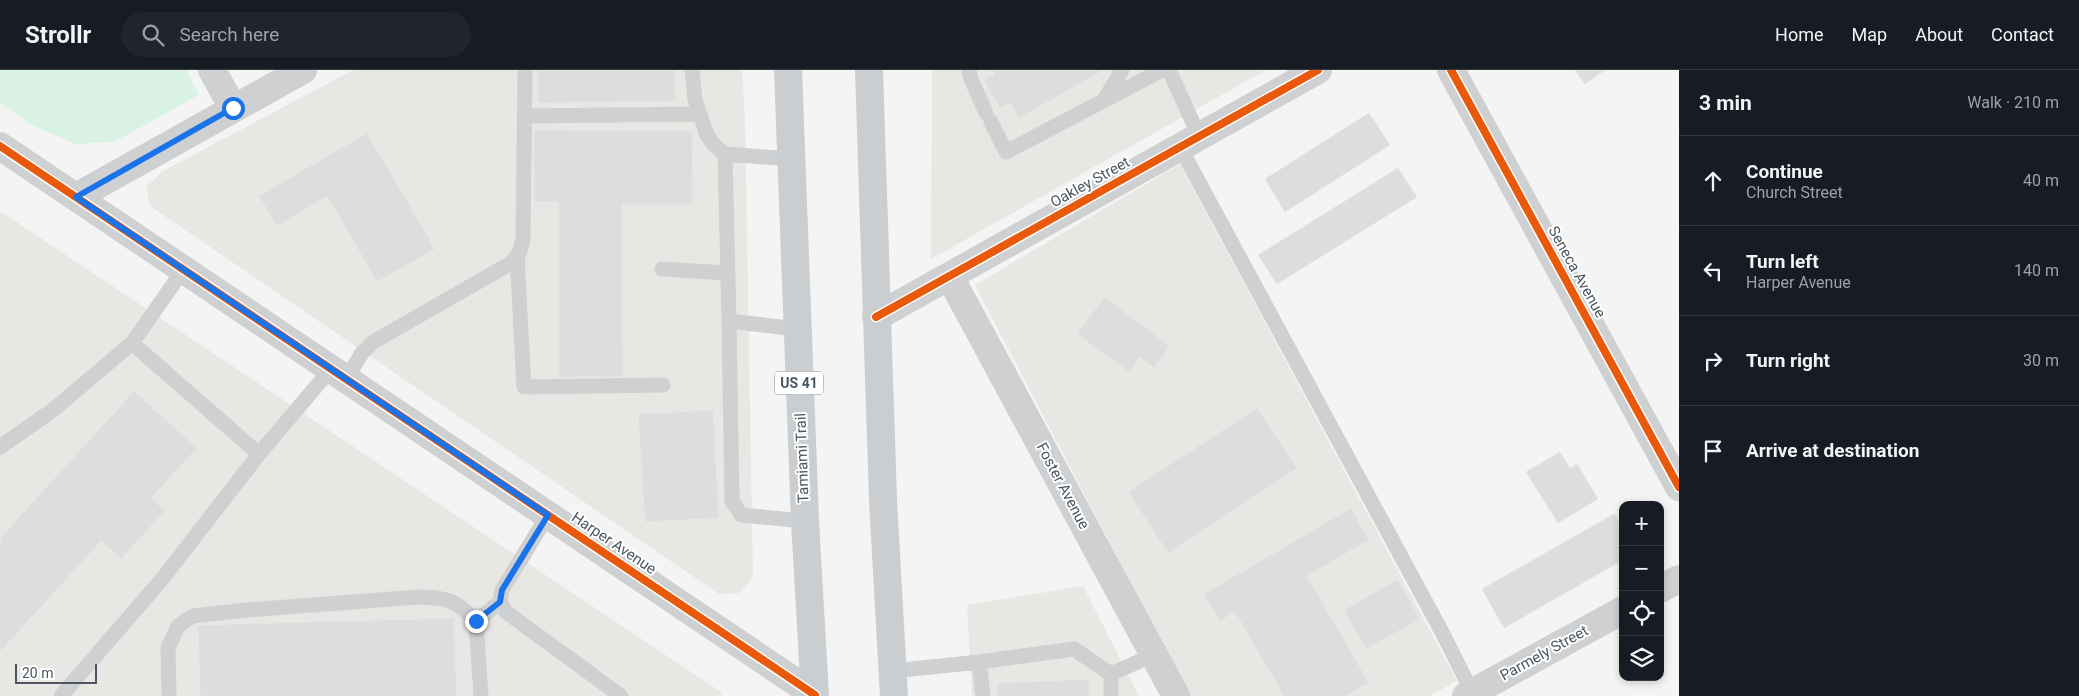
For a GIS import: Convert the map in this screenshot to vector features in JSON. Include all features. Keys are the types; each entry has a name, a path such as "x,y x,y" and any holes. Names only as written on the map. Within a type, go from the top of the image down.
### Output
{"main road":[{"name":"Tamiami Trail","path":"788,70 805,521 815,695"},
{"path":"869,70 883,500 893,683"}],"street":[{"path":"212,70 233,108"},
{"path":"76,197 303,70"},
{"name":"Oakley Street","path":"876,317 1318,70"},
{"name":"Seneca Avenue","path":"1451,70 1679,487"},
{"name":"Harper Avenue","path":"0,146 815,695"},
{"name":"Foster Avenue","path":"950,276 1176,696"},
{"path":"1664,587 1679,579"},
{"name":"Parmely Street","path":"1469,694 1619,612"}],"lane":[{"path":"60,696 162,578 259,454 338,374 373,342 510,263 520,252 523,239 525,70"},
{"path":"692,70 695,100 707,135 715,146 725,154 791,159"},
{"path":"968,70 970,80 1006,152 1162,70"},
{"path":"1103,101 1122,70"},
{"path":"1169,70 1191,141 1187,160 1443,634 1469,694"},
{"path":"524,116 700,114"},
{"path":"725,154 732,501 741,515 805,521"},
{"path":"517,256 524,386 662,385"},
{"path":"0,447 53,410 132,343 184,269"},
{"path":"662,269 727,273"},
{"path":"729,321 797,329"},
{"path":"132,343 259,454"},
{"path":"548,515 502,590 500,602 506,612 621,696"},
{"path":"169,696 168,648 178,626 193,616 418,597 444,598 457,603 476,621 481,696"},
{"path":"476,621 500,602"},
{"path":"893,683 979,662 1074,649 1111,674"},
{"path":"1111,674 1154,654"},
{"path":"979,662 983,696"},
{"path":"1111,674 1111,696"}],"shaded area":[{"path":"353,70 742,70 745,119 753,577 739,593 719,594 150,206 146,187 163,171"},
{"path":"932,70 1266,70 931,259"},
{"path":"1180,164 1457,681 1429,696 1190,696 975,285"},
{"path":"0,211 721,692 721,696 0,696"},
{"path":"1083,586 1139,696 972,696 967,605"}],"green space":[{"path":"0,70 186,70 199,95 114,142 75,144 32,125 0,103"}],"building":[{"path":"538,70 675,70 676,101 538,103"},
{"path":"992,70 1104,70 1019,118 1010,103 1000,108 984,80 994,74"},
{"path":"1575,70 1605,70 1585,84"},
{"path":"1369,113 1390,145 1285,212 1265,179"},
{"path":"534,130 692,131 693,205 622,205 623,377 559,377 559,202 534,202"},
{"path":"367,133 435,249 377,282 327,196 277,226 259,196"},
{"path":"1398,168 1417,197 1277,284 1258,255"},
{"path":"1104,297 1170,346 1154,368 1140,357 1129,372 1077,334"},
{"path":"134,391 197,448 151,498 165,511 121,559 101,541 0,652 0,538"},
{"path":"1257,408 1297,468 1168,553 1128,492"},
{"path":"713,410 719,518 645,522 638,414"},
{"path":"1560,452 1570,468 1577,464 1598,499 1558,523 1526,472"},
{"path":"1351,508 1369,540 1307,576 1369,683 1346,696 1284,696 1235,612 1220,621 1204,594"},
{"path":"1614,514 1619,523 1619,562 1504,628 1482,589"},
{"path":"1398,579 1420,619 1366,649 1344,610"},
{"path":"454,618 457,696 200,696 198,625"},
{"path":"1089,679 1090,696 998,696 997,683"}],"cycle path":[{"path":"876,317 1318,70"},
{"path":"1451,70 1679,487"},
{"path":"0,146 815,695"}],"route":[{"path":"233,108 76,197 548,515 502,590 500,602 476,621"}]}
